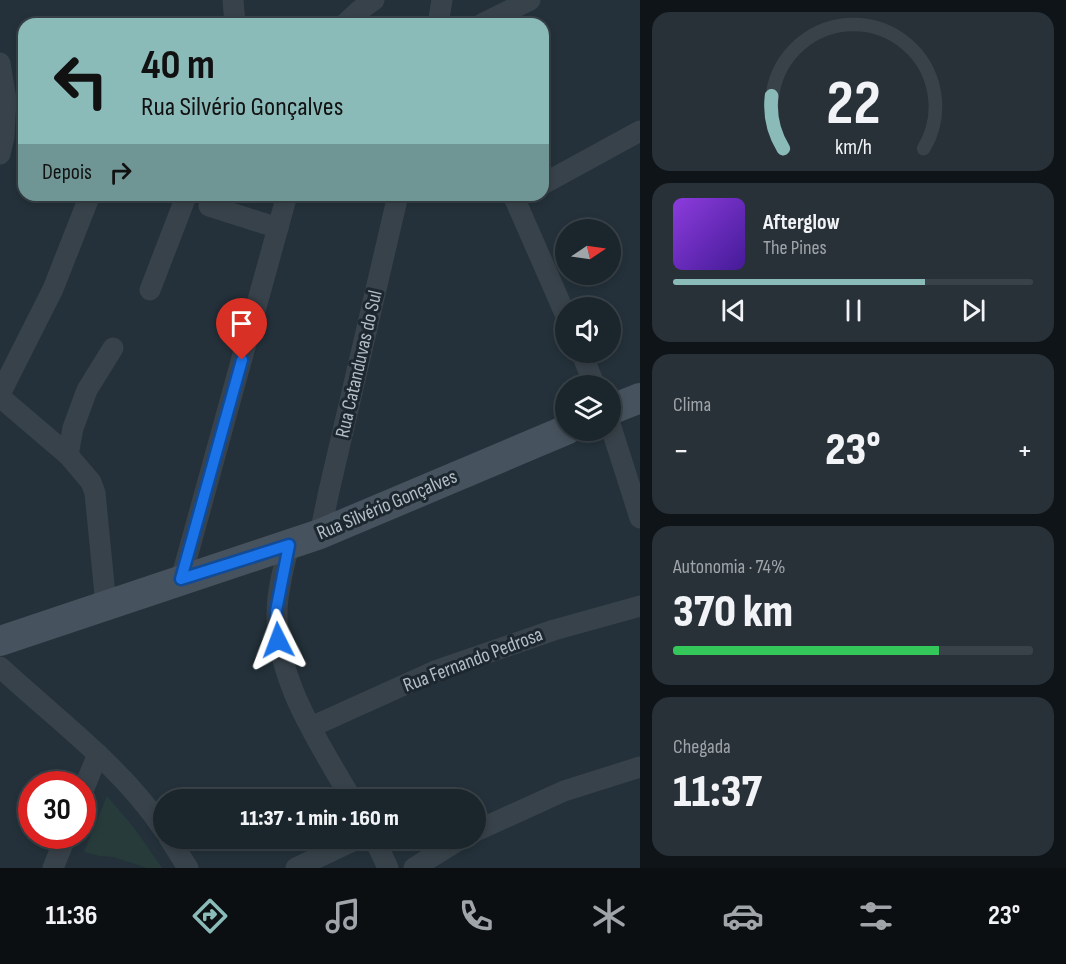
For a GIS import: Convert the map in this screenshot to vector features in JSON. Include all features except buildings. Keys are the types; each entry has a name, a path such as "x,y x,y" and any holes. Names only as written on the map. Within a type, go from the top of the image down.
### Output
{"street":[{"path":"232,0 234,18"},
{"path":"351,18 374,0"},
{"path":"439,18 442,0"},
{"path":"494,18 531,0"},
{"path":"0,63 15,98 0,154"},
{"path":"549,181 640,131"},
{"path":"88,201 53,289 0,396 68,455 92,482 96,493 106,605"},
{"path":"150,290 175,201"},
{"path":"211,201 278,228"},
{"path":"181,579 285,201"},
{"name":"Rua Catanduvas do Sul","path":"320,534 397,201"},
{"path":"519,201 558,297"},
{"path":"68,455 74,428 87,390 113,348"},
{"path":"621,406 640,398"},
{"name":"Rua Silvério Gonçalves","path":"0,641 320,534 555,435"},
{"path":"615,441 640,518"},
{"path":"289,545 276,611 278,640 285,670 296,697 346,789"},
{"name":"Rua Fernando Pedrosa","path":"311,727 435,671 555,630 640,606"},
{"path":"0,667 98,754 153,816"},
{"path":"91,771 98,754"},
{"path":"486,826 564,790 640,767"},
{"path":"53,868 61,849"},
{"path":"176,849 188,868"},
{"path":"296,868 336,849"},
{"path":"379,849 388,868"},
{"path":"414,868 444,849"}],"green space":[{"path":"107,796 135,829 162,868 147,868 113,857 84,852 85,849 96,849 96,823"}],"route":[{"path":"242,360 181,579 289,545 276,611 278,640"}]}
